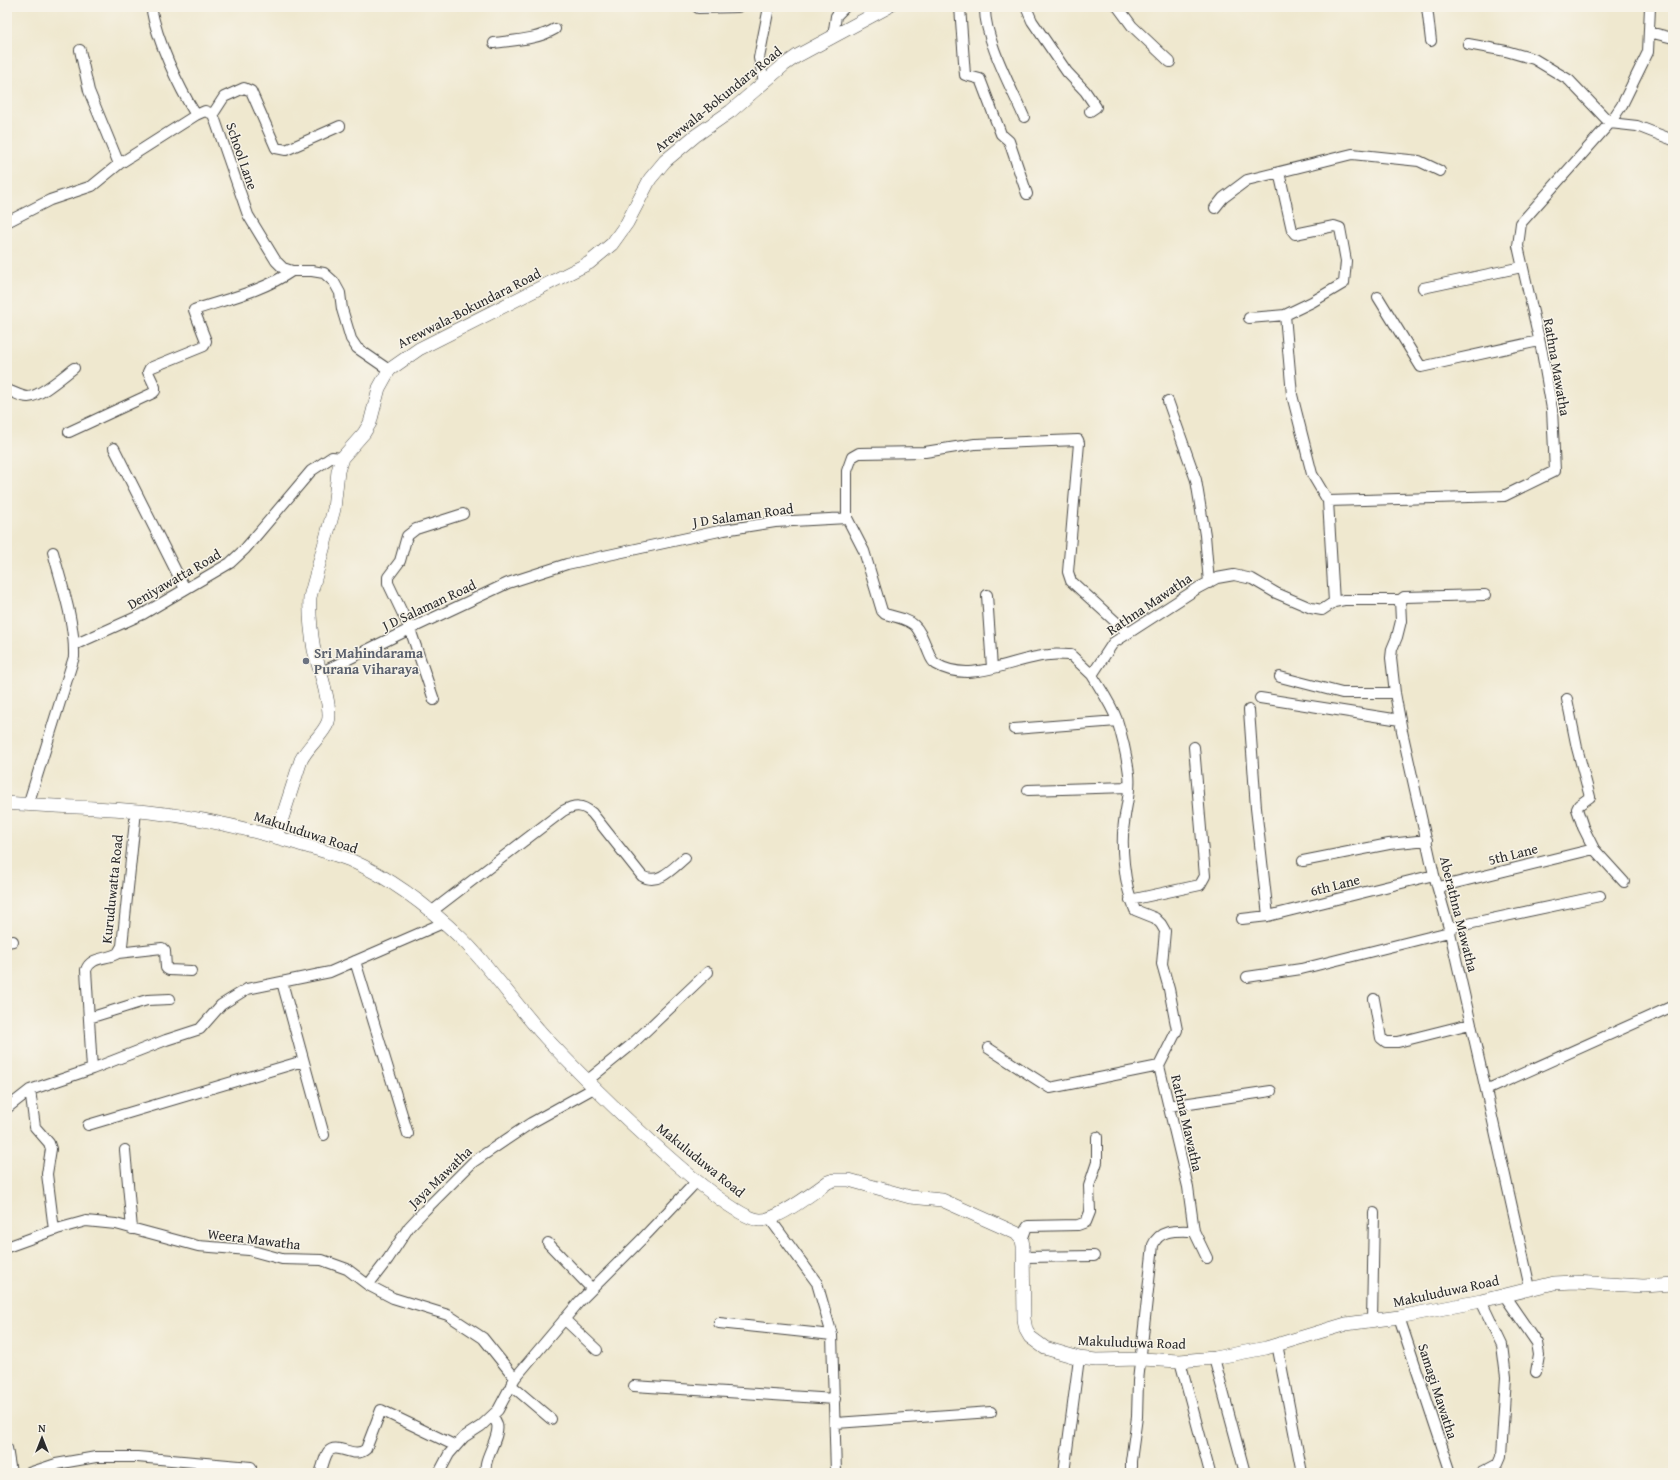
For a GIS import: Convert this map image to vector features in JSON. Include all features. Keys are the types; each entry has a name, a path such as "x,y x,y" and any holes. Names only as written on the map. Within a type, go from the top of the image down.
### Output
{"street":[{"path":"151,7 157,34 189,104 196,115"},
{"path":"698,8 738,7"},
{"path":"764,82 759,58 769,7"},
{"path":"833,37 836,16 845,7"},
{"name":"Arewwala-Bokundara Road","path":"276,837 305,751 324,730 328,721 327,702 311,631 309,614 310,597 334,509 338,472 342,458 364,433 370,423 379,388 390,370 419,349 578,270 601,254 612,244 627,223 656,169 678,149 731,111 797,56 888,7"},
{"path":"960,7 965,75 980,79 1002,134 1009,141 1027,194"},
{"path":"986,7 985,16 995,53 1024,117"},
{"path":"1026,7 1032,21 1067,72 1085,91 1096,107 1090,111"},
{"path":"1118,7 1132,26 1170,62"},
{"path":"1427,7 1431,41"},
{"name":"Rathna Mawatha","path":"1328,502 1504,496 1555,471 1552,409 1518,246 1521,222 1610,123 1622,105 1648,52 1650,7"},
{"path":"494,43 534,38 544,35 555,28"},
{"path":"1649,32 1673,38"},
{"path":"1468,44 1506,51 1534,59 1569,80 1610,123 1637,126 1673,140"},
{"path":"80,50 89,91 119,164"},
{"path":"213,114 224,97 244,88 251,91 276,148 280,150 286,150 340,126"},
{"name":"School Lane","path":"7,222 50,200 92,186 119,164 196,115 205,111 213,114 248,215 276,261 283,268 292,271"},
{"path":"1215,208 1223,198 1247,180 1352,154 1419,162 1440,171"},
{"path":"1250,318 1285,315 1312,302 1344,283 1346,261 1340,228 1334,226 1295,234 1292,230 1279,172"},
{"path":"1424,288 1522,267"},
{"path":"69,432 153,393 156,387 148,372 150,368 204,346 206,341 194,310 244,294 272,283 292,271 312,270 324,273 334,282 340,293 342,309 351,340 357,348 390,370"},
{"path":"1378,297 1421,367 1539,341"},
{"path":"1285,315 1292,395 1312,474 1328,502 1339,601 1400,600 1404,597 1486,595"},
{"path":"7,390 29,397 38,394 74,368"},
{"path":"1168,401 1196,480 1205,535 1209,582"},
{"path":"1128,633 1071,581 1068,572 1079,443 1078,440 975,444 925,452 859,453 852,457 847,471 847,518 864,551 879,604 885,614 912,623 920,631 933,662 946,670 963,672 992,668 1049,655 1071,655 1092,675 1110,705 1117,721 1129,774 1129,803 1125,816 1122,845 1130,900 1200,885 1205,876 1194,747"},
{"path":"114,448 185,589"},
{"name":"Deniyawatta Road","path":"74,645 143,614 230,563 245,549 311,472 332,457 342,458"},
{"path":"434,700 410,628 388,583 388,577 400,561 407,536 416,529 463,514"},
{"name":"J D Salaman Road","path":"320,673 410,628 508,583 567,564 724,530 775,522 847,518"},
{"path":"28,805 72,664 74,645 66,598 53,552"},
{"name":"Rathna Mawatha","path":"1092,675 1113,643 1198,588 1217,578 1234,575 1252,579 1276,593 1311,608 1322,610 1339,601"},
{"path":"987,595 992,668"},
{"name":"Aberathna Mawatha","path":"1400,600 1401,621 1392,649 1391,658 1400,720 1434,875 1439,887 1449,930 1530,1288"},
{"path":"1280,677 1342,693 1395,693"},
{"path":"1260,698 1400,720"},
{"path":"1567,699 1577,748 1590,797 1579,805 1577,809 1583,828 1594,849 1624,882"},
{"path":"1249,710 1256,808 1268,916"},
{"path":"1014,729 1117,721"},
{"path":"1028,790 1129,788"},
{"name":"Makuluduwa Road","path":"7,802 28,805 136,811 194,818 276,837 349,860 379,876 412,897 443,922 462,940 494,975 539,1031 591,1084 651,1141 697,1181 743,1214 761,1220 770,1219"},
{"path":"431,912 563,811 575,806 586,808 592,813 642,876 646,878 657,879 664,876 685,858"},
{"name":"Kuruduwatta Road","path":"92,1069 86,980 87,966 94,960 118,953 122,946 136,811"},
{"path":"1303,861 1389,844 1427,840"},
{"name":"5th Lane","path":"1439,887 1594,849"},
{"name":"6th Lane","path":"1242,919 1268,916 1434,875"},
{"path":"1247,978 1301,969 1449,930 1600,896"},
{"name":"Rathna Mawatha","path":"1130,900 1135,910 1156,918 1164,931 1162,964 1169,989 1177,1030 1159,1066 1188,1187 1194,1231 1207,1258"},
{"path":"7,1108 30,1090 200,1029 221,1005 247,989 330,972 443,922"},
{"path":"118,953 162,948 165,951 166,968 169,970 191,971"},
{"path":"355,961 408,1134"},
{"name":"Jaya Mawatha","path":"368,1285 388,1260 409,1227 473,1162 591,1084 708,972"},
{"path":"282,982 324,1135"},
{"path":"89,1018 147,1000 170,999"},
{"path":"1374,999 1381,1038 1386,1042 1398,1042 1470,1024"},
{"path":"1486,1090 1673,1006"},
{"path":"988,1048 1050,1088 1159,1066"},
{"path":"88,1125 303,1061"},
{"path":"30,1090 34,1127 49,1143 51,1149 47,1174 54,1230"},
{"path":"1169,1106 1271,1091"},
{"path":"836,1473 836,1423 832,1335 817,1283 770,1219 779,1215 828,1182 834,1180 849,1180 910,1197 921,1199 934,1198 948,1202 1016,1233 1022,1240 1028,1226 1078,1225 1086,1222 1090,1212 1089,1186 1097,1162 1097,1137"},
{"path":"125,1150 132,1229"},
{"path":"439,1473 449,1454 464,1437 481,1426 498,1410 513,1382 564,1319 697,1181"},
{"path":"1372,1321 1374,1213"},
{"name":"Weera Mawatha","path":"7,1248 54,1230 86,1221 116,1224 198,1246 249,1250 282,1260 322,1260 347,1269 368,1285 393,1298 448,1315 483,1338 513,1382 551,1419"},
{"path":"1131,1473 1131,1461 1137,1417 1138,1381 1153,1245 1156,1238 1162,1234 1194,1231"},
{"name":"Makuluduwa Road","path":"1022,1240 1024,1257 1023,1295 1026,1330 1034,1340 1042,1346 1079,1358 1096,1360 1141,1358 1180,1361 1214,1358 1277,1344 1346,1324 1399,1317 1481,1301 1554,1283 1575,1282 1643,1286 1673,1284"},
{"path":"548,1243 592,1289"},
{"path":"1024,1257 1094,1256"},
{"path":"1504,1295 1537,1343 1539,1355 1536,1372"},
{"path":"1481,1301 1502,1345 1506,1377 1501,1457 1498,1464 1481,1473"},
{"name":"Samagi Mawatha","path":"1399,1317 1451,1473"},
{"path":"564,1319 597,1350"},
{"path":"719,1324 832,1335"},
{"path":"1277,1344 1302,1473"},
{"path":"1064,1473 1079,1358"},
{"path":"1214,1358 1245,1473"},
{"path":"1180,1361 1210,1473"},
{"path":"634,1386 835,1399"},
{"path":"320,1473 328,1453 332,1449 337,1448 356,1453 362,1452 366,1449 381,1410 456,1446"},
{"path":"836,1423 991,1412"},
{"path":"488,1473 486,1472 486,1467 497,1432 497,1424 492,1416"},
{"path":"7,1448 11,1473"},
{"path":"29,1473 56,1464 96,1457 137,1457 251,1467"}],"place":[{"name":"Sri Mahindarama Purana Viharaya","path":"306,661"}]}
